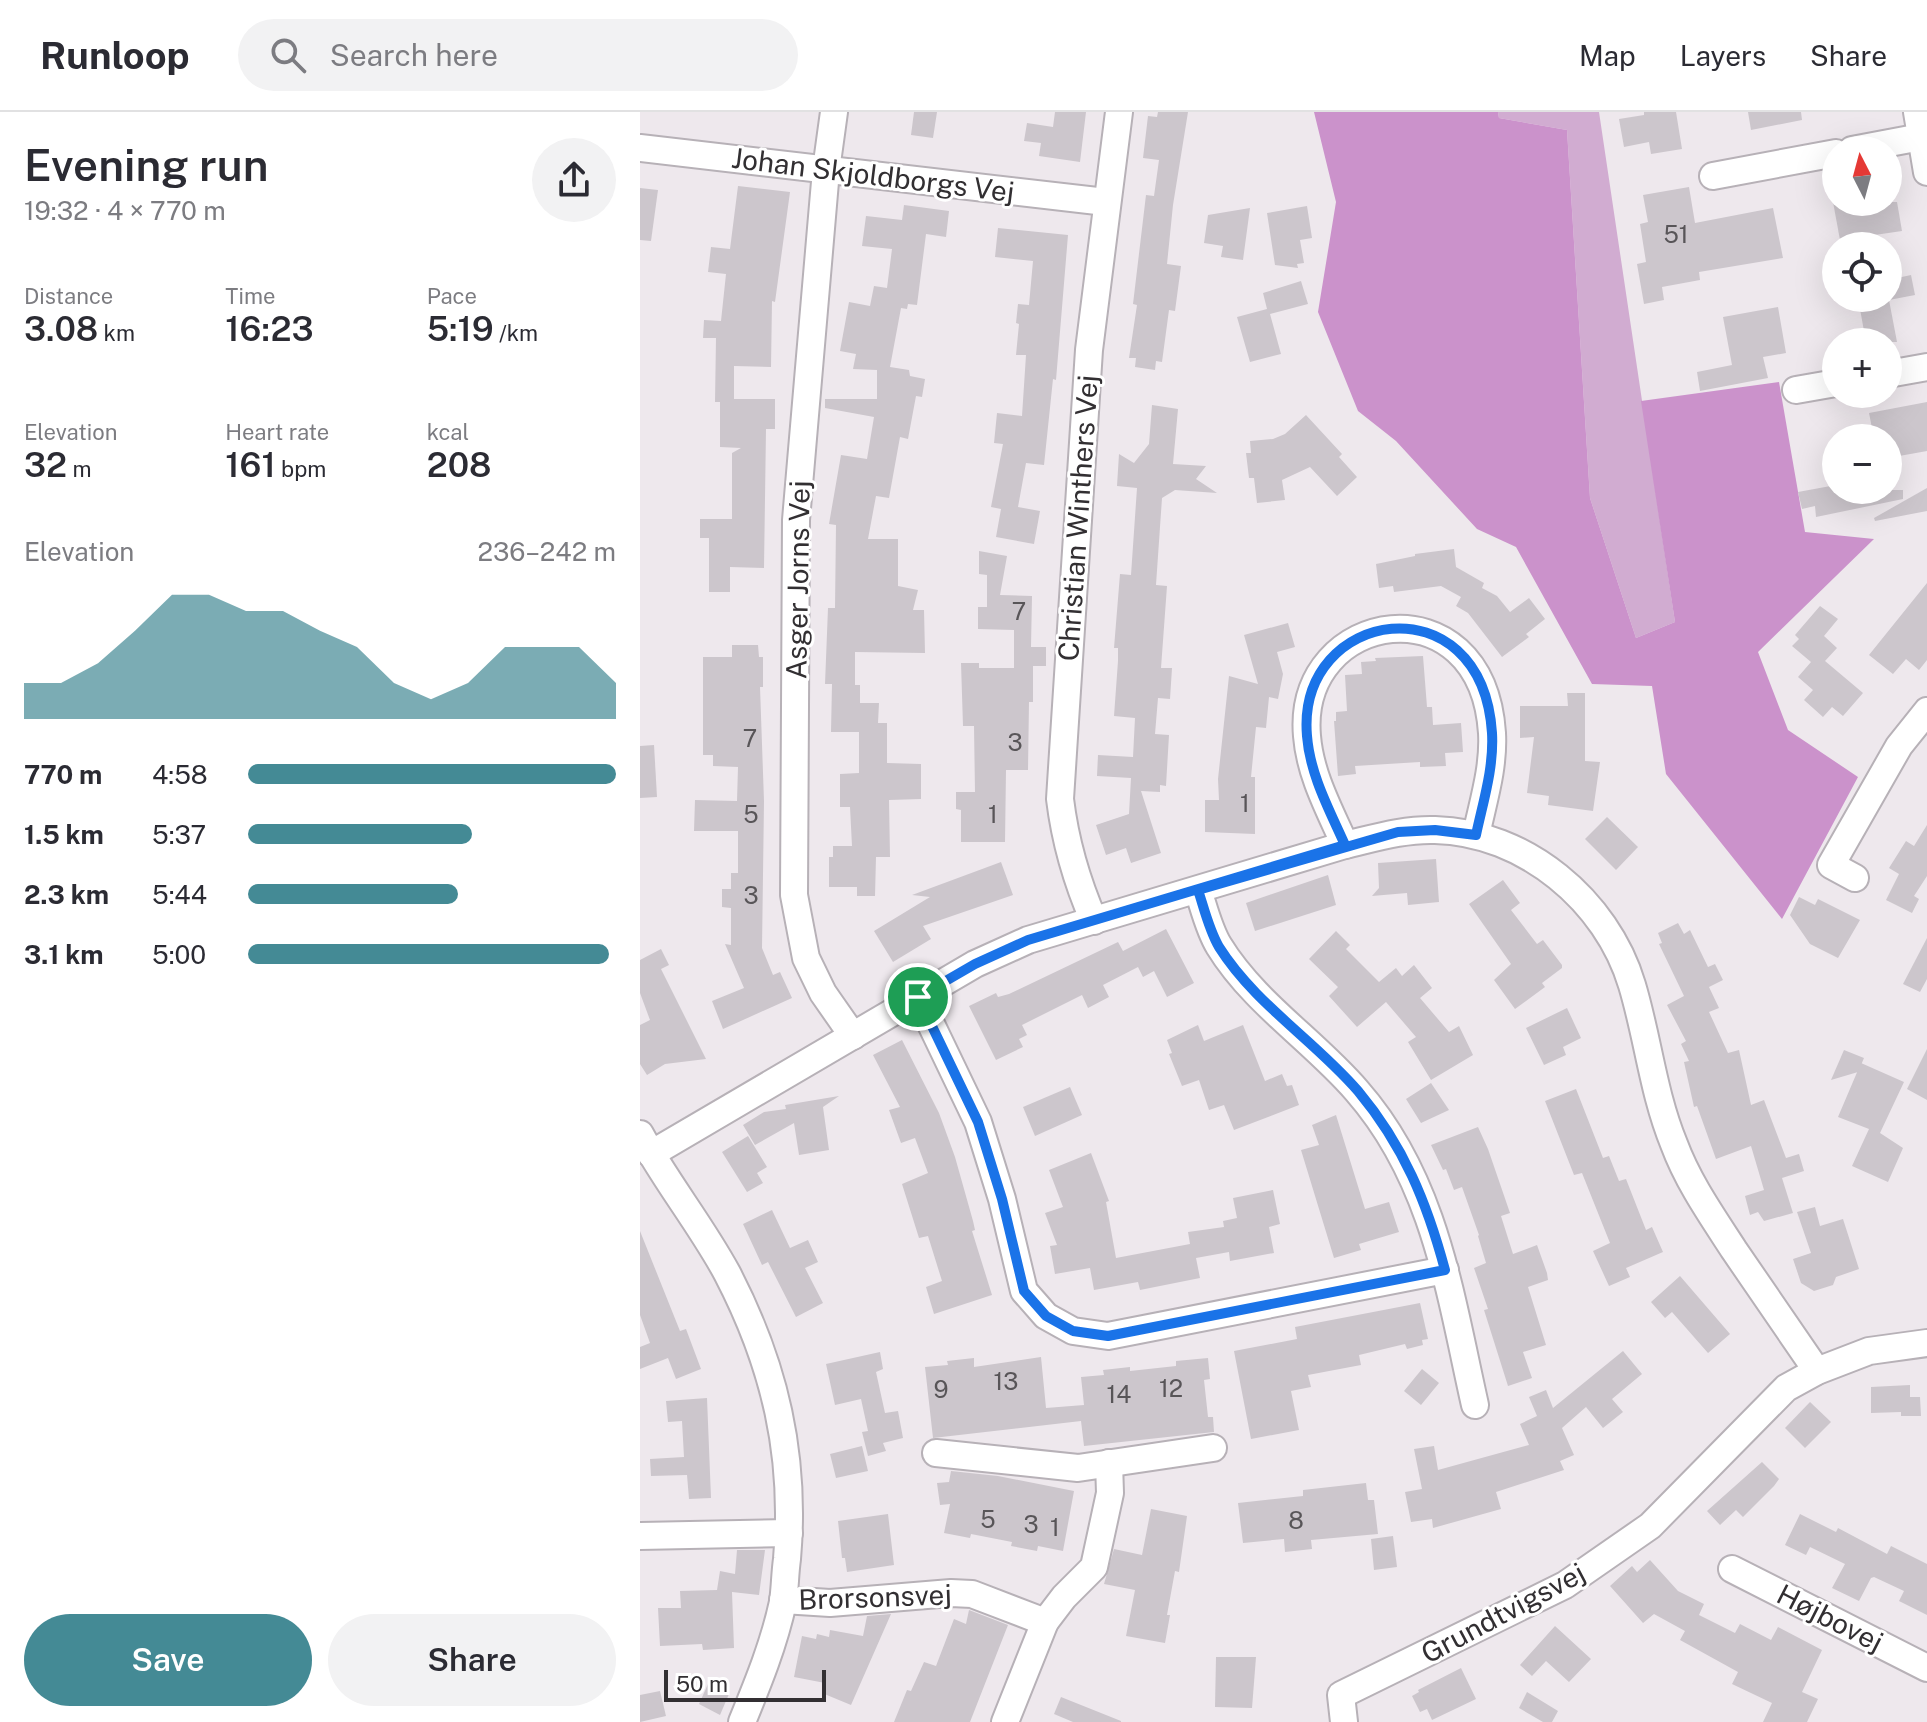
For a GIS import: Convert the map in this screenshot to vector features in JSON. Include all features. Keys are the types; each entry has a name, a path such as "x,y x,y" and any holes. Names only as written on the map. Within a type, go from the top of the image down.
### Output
{"street":[{"name":"Asger Jorns Vej","path":"834,112 826,170 796,520 794,895 806,958 823,993 853,1036"},
{"name":"Christian Winthers Vej","path":"1094,921 1063,828 1060,799 1089,350 1119,112"},
{"path":"1890,136 1919,125 1927,172"},
{"name":"Johan Skjoldborgs Vej","path":"640,148 1106,202"},
{"path":"1713,176 1822,156"},
{"path":"1902,371 1927,367"},
{"path":"1796,390 1822,385"},
{"path":"1345,845 1314,774 1306,735 1311,689 1336,653 1367,633 1405,627 1442,637 1471,665 1486,699 1492,732 1491,763 1476,835"},
{"path":"1855,878 1831,865 1899,746 1927,711"},
{"path":"742,1722 765,1665 783,1600 789,1533 789,1473 778,1403 758,1338 726,1271 645,1144 853,1036 975,964 1028,940 1398,832 1435,830 1476,835 1521,852 1558,877 1592,908 1615,942 1632,985 1653,1079 1674,1145 1703,1202 1817,1371 1869,1351 1927,1343"},
{"path":"1198,890 1217,944 1239,974 1358,1091 1401,1152 1429,1213 1475,1405"},
{"path":"918,997 978,1122 1002,1199 1024,1291 1046,1316 1073,1331 1108,1336 1445,1270"},
{"name":"Grundtvigsvej","path":"1344,1722 1341,1695 1565,1585 1650,1526 1786,1388 1817,1371"},
{"path":"936,1453 1078,1468 1213,1448"},
{"path":"1005,1722 1045,1622 1064,1597 1094,1567 1110,1493 1109,1463"},
{"path":"640,1536 789,1533"},
{"name":"Højbovej","path":"1732,1569 1927,1668"},
{"name":"Brorsonsvej","path":"783,1600 830,1603 972,1594 1045,1622"}],"shaded area":[{"path":"1314,112 1498,112 1499,118 1567,130 1590,498 1636,638 1675,622 1641,401 1779,382 1805,532 1874,539 1758,652 1788,730 1858,777 1782,919 1666,774 1652,686 1592,684 1516,547 1477,529 1396,441 1358,411 1318,312 1336,202"},
{"path":"1498,112 1599,112 1675,622 1636,638 1590,498 1567,130 1499,118"}],"building":[{"path":"914,112 937,112 933,138 911,135"},
{"path":"1055,112 1086,112 1080,162 1039,156 1041,143 1024,141 1027,123 1053,127"},
{"path":"1158,112 1188,112 1167,264 1181,266 1175,311 1169,310 1162,362 1156,361 1155,370 1135,367 1136,358 1129,358 1137,305 1133,304 1146,195 1154,196 1159,160 1143,158 1148,116 1157,117"},
{"path":"1644,112 1676,112 1682,149 1651,154 1649,142 1624,147 1619,119 1644,115"},
{"path":"1748,112 1801,112 1802,120 1751,130"},
{"path":"738,186 790,192 775,302 772,301 771,367 734,366 734,399 775,399 775,429 766,429 764,568 730,567 730,592 709,592 709,538 700,538 700,519 732,519 732,453 741,448 720,447 720,402 715,402 716,338 703,338 704,320 721,321 726,274 708,272 711,247 730,249"},
{"path":"1689,187 1695,223 1773,208 1783,258 1699,272 1700,280 1662,287 1664,300 1644,304 1637,264 1646,262 1640,224 1648,222 1643,195"},
{"path":"640,188 658,190 651,241 640,240"},
{"path":"904,205 949,211 946,237 926,234 917,305 908,304 907,309 901,308 890,367 909,370 910,376 925,379 922,397 916,396 908,439 900,437 889,498 876,496 868,539 898,539 898,586 918,590 913,610 924,610 925,653 855,652 855,685 860,685 860,703 879,703 878,723 887,723 887,763 921,764 921,799 889,800 890,857 876,857 875,896 857,896 857,887 829,887 829,857 833,857 833,846 852,846 850,807 840,807 840,774 859,773 859,732 831,732 832,684 825,684 828,608 835,608 836,525 829,524 841,455 867,459 874,417 825,408 825,399 877,399 877,370 853,369 856,354 840,351 849,302 870,306 874,286 887,288 892,249 862,246 866,216 902,220"},
{"path":"1307,206 1312,238 1300,240 1304,263 1297,264 1298,268 1275,265 1267,213"},
{"path":"1250,208 1243,260 1221,257 1223,246 1204,243 1208,215"},
{"path":"1836,216 1899,216 1902,231 1895,232 1839,232"},
{"path":"998,228 1068,235 1056,380 1053,379 1044,465 1026,463 1018,507 1040,511 1034,544 996,537 1001,509 991,507 1003,444 994,443 997,413 1022,416 1026,355 1016,355 1019,324 1016,323 1018,304 1029,305 1033,261 995,257"},
{"path":"1911,275 1915,295 1902,298 1902,277"},
{"path":"1301,281 1308,304 1270,314 1281,354 1250,362 1237,317 1267,309 1263,293"},
{"path":"1778,307 1786,353 1763,357 1768,378 1700,391 1697,372 1732,365 1723,317"},
{"path":"1861,312 1891,312 1894,328 1863,328"},
{"path":"1927,402 1927,451 1902,455 1902,424 1871,424 1869,413"},
{"path":"1152,405 1178,409 1173,464 1206,466 1196,479 1217,493 1175,490 1162,498 1156,585 1167,586 1161,668 1172,668 1170,699 1158,698 1155,734 1169,735 1166,786 1160,785 1160,792 1141,791 1161,853 1131,863 1126,848 1106,855 1096,825 1129,814 1131,778 1097,776 1098,755 1133,757 1135,718 1114,716 1118,648 1114,648 1120,574 1131,575 1137,488 1117,486 1119,454 1134,463 1149,444"},
{"path":"1306,415 1342,454 1339,457 1357,477 1337,496 1310,467 1282,480 1285,500 1257,503 1254,478 1249,478 1246,453 1251,453 1250,441 1273,439 1285,434"},
{"path":"1822,488 1822,504 1879,504 1816,517 1815,506 1802,509 1798,492"},
{"path":"1927,488 1927,511 1875,521 1874,518"},
{"path":"1454,549 1456,567 1484,583 1482,588 1497,596 1510,612 1529,598 1545,619 1526,634 1529,637 1502,657 1468,613 1456,606 1461,597 1441,586 1394,592 1393,586 1379,588 1376,564 1415,554"},
{"path":"979,551 1007,556 1000,595 1032,596 1031,647 1046,647 1046,666 1033,666 1028,770 1006,770 1005,842 961,842 961,810 956,809 956,792 975,792 974,726 963,726 961,663 979,663 979,668 1014,668 1014,630 978,629 978,607 987,607 987,575 979,574"},
{"path":"1927,583 1927,660 1919,670 1906,659 1893,674 1869,655"},
{"path":"1820,606 1838,619 1824,636 1837,648 1825,661 1863,693 1843,716 1832,707 1823,717 1804,700 1813,690 1798,677 1811,662 1792,646 1799,639 1795,635"},
{"path":"1288,623 1295,647 1277,652 1283,674 1278,699 1269,697 1266,728 1256,727 1251,777 1255,777 1255,834 1205,832 1205,800 1219,800 1218,779 1229,676 1258,684 1244,635"},
{"path":"732,645 758,645 759,657 763,657 763,687 760,687 764,801 762,948 773,975 780,972 792,998 723,1029 712,1001 744,988 725,944 731,945 731,908 722,907 722,889 731,889 731,873 738,873 738,831 694,831 695,800 737,801 738,767 713,766 713,755 703,755 703,657 732,657"},
{"path":"1423,656 1427,707 1432,707 1433,725 1461,723 1463,752 1445,753 1446,766 1420,767 1420,762 1355,766 1356,774 1338,776 1334,721 1336,712 1347,711 1345,675 1362,674 1361,662 1376,661 1375,658"},
{"path":"1567,693 1585,693 1585,761 1600,762 1593,811 1548,805 1549,796 1527,793 1534,737 1520,738 1520,706 1568,706"},
{"path":"654,745 657,797 640,798 640,746"},
{"path":"1607,817 1638,847 1616,870 1585,839"},
{"path":"1927,825 1927,876 1914,896 1919,899 1912,913 1886,900 1899,874 1889,868 1906,841 1914,846"},
{"path":"1436,859 1439,902 1408,905 1407,893 1372,896 1379,888 1378,863"},
{"path":"1001,862 1013,895 923,926 931,939 893,962 874,931 930,897 912,895"},
{"path":"1328,875 1336,905 1255,931 1246,903"},
{"path":"1503,880 1520,903 1511,910 1537,944 1543,940 1562,965 1542,983 1545,987 1515,1009 1494,980 1511,964 1469,904"},
{"path":"1799,897 1815,905 1818,899 1860,920 1838,958 1810,944 1790,915"},
{"path":"1678,923 1684,934 1690,930 1708,967 1715,964 1723,980 1709,987 1719,1008 1709,1012 1728,1053 1739,1050 1751,1105 1764,1100 1786,1158 1799,1154 1804,1171 1782,1178 1793,1213 1764,1221 1758,1212 1750,1215 1745,1196 1764,1190 1751,1146 1716,1159 1697,1106 1694,1107 1684,1062 1689,1061 1681,1044 1686,1041 1667,1005 1684,996 1659,944 1662,943 1658,933"},
{"path":"1166,929 1194,983 1167,997 1154,971 1143,977 1138,967 1103,985 1109,997 1088,1008 1082,995 1022,1025 1027,1035 1019,1039 1023,1047 996,1060 969,1006 996,993 998,997 1009,994 1118,942 1123,951"},
{"path":"1336,931 1350,945 1346,949 1379,982 1396,968 1402,976 1414,965 1432,988 1420,998 1449,1032 1459,1026 1473,1055 1431,1080 1408,1042 1416,1037 1386,1002 1357,1027 1329,996 1338,987 1309,959"},
{"path":"1927,938 1927,979 1920,992 1903,984"},
{"path":"661,949 669,965 661,969 706,1059 665,1064 647,1075 640,1064 640,1025 650,1020 640,993 640,960"},
{"path":"1567,1008 1581,1038 1563,1047 1566,1055 1544,1065 1526,1028"},
{"path":"1198,1025 1204,1041 1243,1025 1265,1081 1282,1074 1287,1086 1292,1085 1299,1105 1234,1130 1224,1105 1209,1110 1199,1080 1182,1086 1169,1054 1172,1053 1167,1040"},
{"path":"902,1040 939,1113 955,1157 973,1221 975,1230 972,1231 992,1295 934,1314 926,1287 942,1281 928,1236 919,1238 902,1184 928,1173 915,1138 901,1143 889,1110 900,1107 873,1055"},
{"path":"1927,1049 1927,1100 1907,1089"},
{"path":"1844,1050 1864,1058 1858,1072 1831,1080"},
{"path":"1861,1063 1904,1082 1880,1133 1903,1148 1888,1182 1852,1166 1869,1129 1838,1117"},
{"path":"1431,1083 1449,1110 1421,1123 1406,1099"},
{"path":"1070,1087 1082,1115 1035,1136 1023,1107"},
{"path":"1576,1089 1603,1158 1609,1156 1619,1181 1626,1179 1646,1230 1652,1227 1663,1252 1626,1268 1630,1277 1609,1286 1593,1251 1610,1243 1582,1173 1574,1175 1545,1101"},
{"path":"839,1096 823,1107 829,1150 799,1155 794,1123 755,1145 743,1125 764,1112 786,1109 785,1105"},
{"path":"1336,1115 1365,1209 1389,1202 1399,1232 1359,1244 1361,1250 1334,1258 1301,1150 1319,1145 1312,1125"},
{"path":"1478,1127 1510,1213 1501,1216 1513,1254 1537,1245 1548,1280 1528,1287 1546,1345 1523,1352 1532,1378 1508,1386 1474,1268 1486,1263 1479,1235 1462,1187 1454,1190 1446,1169 1443,1170 1431,1145"},
{"path":"748,1136 767,1167 757,1173 763,1183 747,1192 722,1152"},
{"path":"1091,1153 1109,1201 1106,1202 1116,1258 1190,1244 1188,1232 1224,1227 1223,1221 1237,1218 1233,1198 1273,1190 1280,1224 1269,1227 1274,1253 1230,1261 1229,1252 1196,1258 1200,1278 1140,1290 1138,1282 1094,1290 1090,1268 1055,1274 1050,1246 1057,1245 1045,1213 1063,1207 1049,1170"},
{"path":"1815,1207 1820,1226 1843,1219 1859,1269 1836,1277 1833,1285 1814,1291 1801,1283 1793,1259 1811,1253 1797,1212"},
{"path":"772,1210 790,1248 808,1240 818,1262 805,1268 823,1303 796,1317 768,1262 762,1265 743,1224"},
{"path":"640,1231 680,1331 686,1329 701,1369 676,1379 668,1358 640,1369 640,1347 650,1343 640,1315"},
{"path":"1680,1276 1730,1334 1708,1353 1672,1312 1665,1318 1651,1302"},
{"path":"1420,1303 1428,1339 1422,1340 1423,1345 1407,1349 1405,1344 1359,1355 1361,1365 1308,1375 1311,1387 1291,1391 1299,1430 1251,1439 1234,1351 1297,1339 1295,1327"},
{"path":"1623,1351 1642,1374 1612,1399 1623,1412 1603,1428 1586,1407 1562,1428 1574,1455 1560,1461 1564,1470 1496,1492 1501,1509 1433,1528 1432,1519 1411,1522 1405,1492 1422,1489 1414,1449 1434,1446 1438,1470 1529,1445 1520,1424 1537,1416 1529,1397 1546,1390 1553,1408"},
{"path":"880,1352 883,1369 876,1372 885,1413 898,1411 903,1438 883,1443 886,1451 868,1456 862,1432 868,1431 861,1399 835,1405 826,1364"},
{"path":"1041,1357 1046,1408 1084,1405 1081,1377 1104,1375 1103,1370 1130,1367 1130,1371 1176,1366 1176,1361 1208,1358 1210,1379 1204,1380 1208,1417 1213,1417 1214,1432 1084,1446 1081,1421 933,1438 925,1367 974,1358 974,1367"},
{"path":"1422,1369 1439,1383 1421,1405 1404,1391"},
{"path":"1910,1385 1910,1397 1920,1397 1921,1416 1901,1416 1901,1412 1871,1413 1871,1387"},
{"path":"707,1398 711,1498 689,1499 687,1475 651,1476 650,1459 684,1457 682,1421 668,1422 666,1401"},
{"path":"1810,1402 1831,1422 1805,1448 1785,1428"},
{"path":"862,1446 868,1471 836,1478 830,1454"},
{"path":"1762,1462 1779,1479 1743,1517 1736,1510 1720,1525 1707,1511"},
{"path":"951,1471 998,1476 1074,1491 1063,1551 1038,1546 1037,1551 1011,1546 1012,1542 971,1534 970,1538 944,1533 950,1504 940,1505 937,1483 949,1482"},
{"path":"1366,1483 1368,1500 1374,1500 1378,1534 1311,1540 1312,1549 1285,1552 1284,1539 1243,1543 1238,1503 1303,1496 1303,1490"},
{"path":"1151,1509 1187,1516 1179,1572 1175,1571 1167,1615 1170,1615 1165,1643 1126,1636 1135,1590 1104,1584 1114,1549 1142,1555"},
{"path":"888,1514 894,1565 847,1572 845,1558 842,1558 838,1521"},
{"path":"1800,1514 1836,1532 1838,1528 1887,1554 1891,1546 1927,1564 1927,1615 1899,1601 1904,1591 1874,1577 1859,1601 1832,1588 1845,1564 1810,1547 1806,1555 1785,1545"},
{"path":"1393,1536 1397,1567 1374,1570 1371,1539"},
{"path":"737,1550 765,1550 759,1595 732,1592 734,1648 703,1650 702,1644 660,1646 658,1608 681,1608 680,1591 717,1590 720,1571 735,1574"},
{"path":"1650,1560 1678,1591 1704,1604 1699,1615 1735,1633 1740,1624 1771,1640 1778,1627 1822,1650 1802,1692 1818,1699 1807,1722 1763,1722 1772,1703 1732,1684 1738,1672 1680,1640 1685,1631 1654,1614 1643,1623 1610,1586 1632,1566 1637,1572"},
{"path":"969,1610 1008,1625 970,1722 894,1722 907,1690 911,1691 924,1662 936,1666 954,1619 966,1624"},
{"path":"891,1614 851,1705 822,1693 825,1683 794,1677 802,1636 816,1639 817,1634 829,1637 830,1630 863,1636 867,1616"},
{"path":"1555,1626 1591,1659 1569,1682 1546,1661 1532,1676 1520,1665"},
{"path":"1216,1657 1256,1657 1252,1708 1215,1707"},
{"path":"1461,1668 1476,1699 1432,1720 1427,1709 1420,1712 1412,1696"},
{"path":"708,1684 729,1694 720,1715 699,1704"},
{"path":"660,1691 666,1716 640,1722 640,1695"},
{"path":"1527,1692 1558,1711 1552,1722 1543,1722 1519,1708"},
{"path":"1061,1697 1121,1722 1073,1722 1054,1714"}],"route":[{"path":"1405,627 1442,637 1471,665 1486,699 1492,732 1491,763 1476,835 1435,830 1398,832 1198,890 1217,944 1239,974 1358,1091 1401,1152 1429,1213 1445,1270 1108,1336 1073,1331 1046,1316 1024,1291 1002,1199 978,1122 918,997 975,964 1028,940 1345,845 1314,774 1306,735 1311,689 1336,653 1367,633 1405,627"}]}
